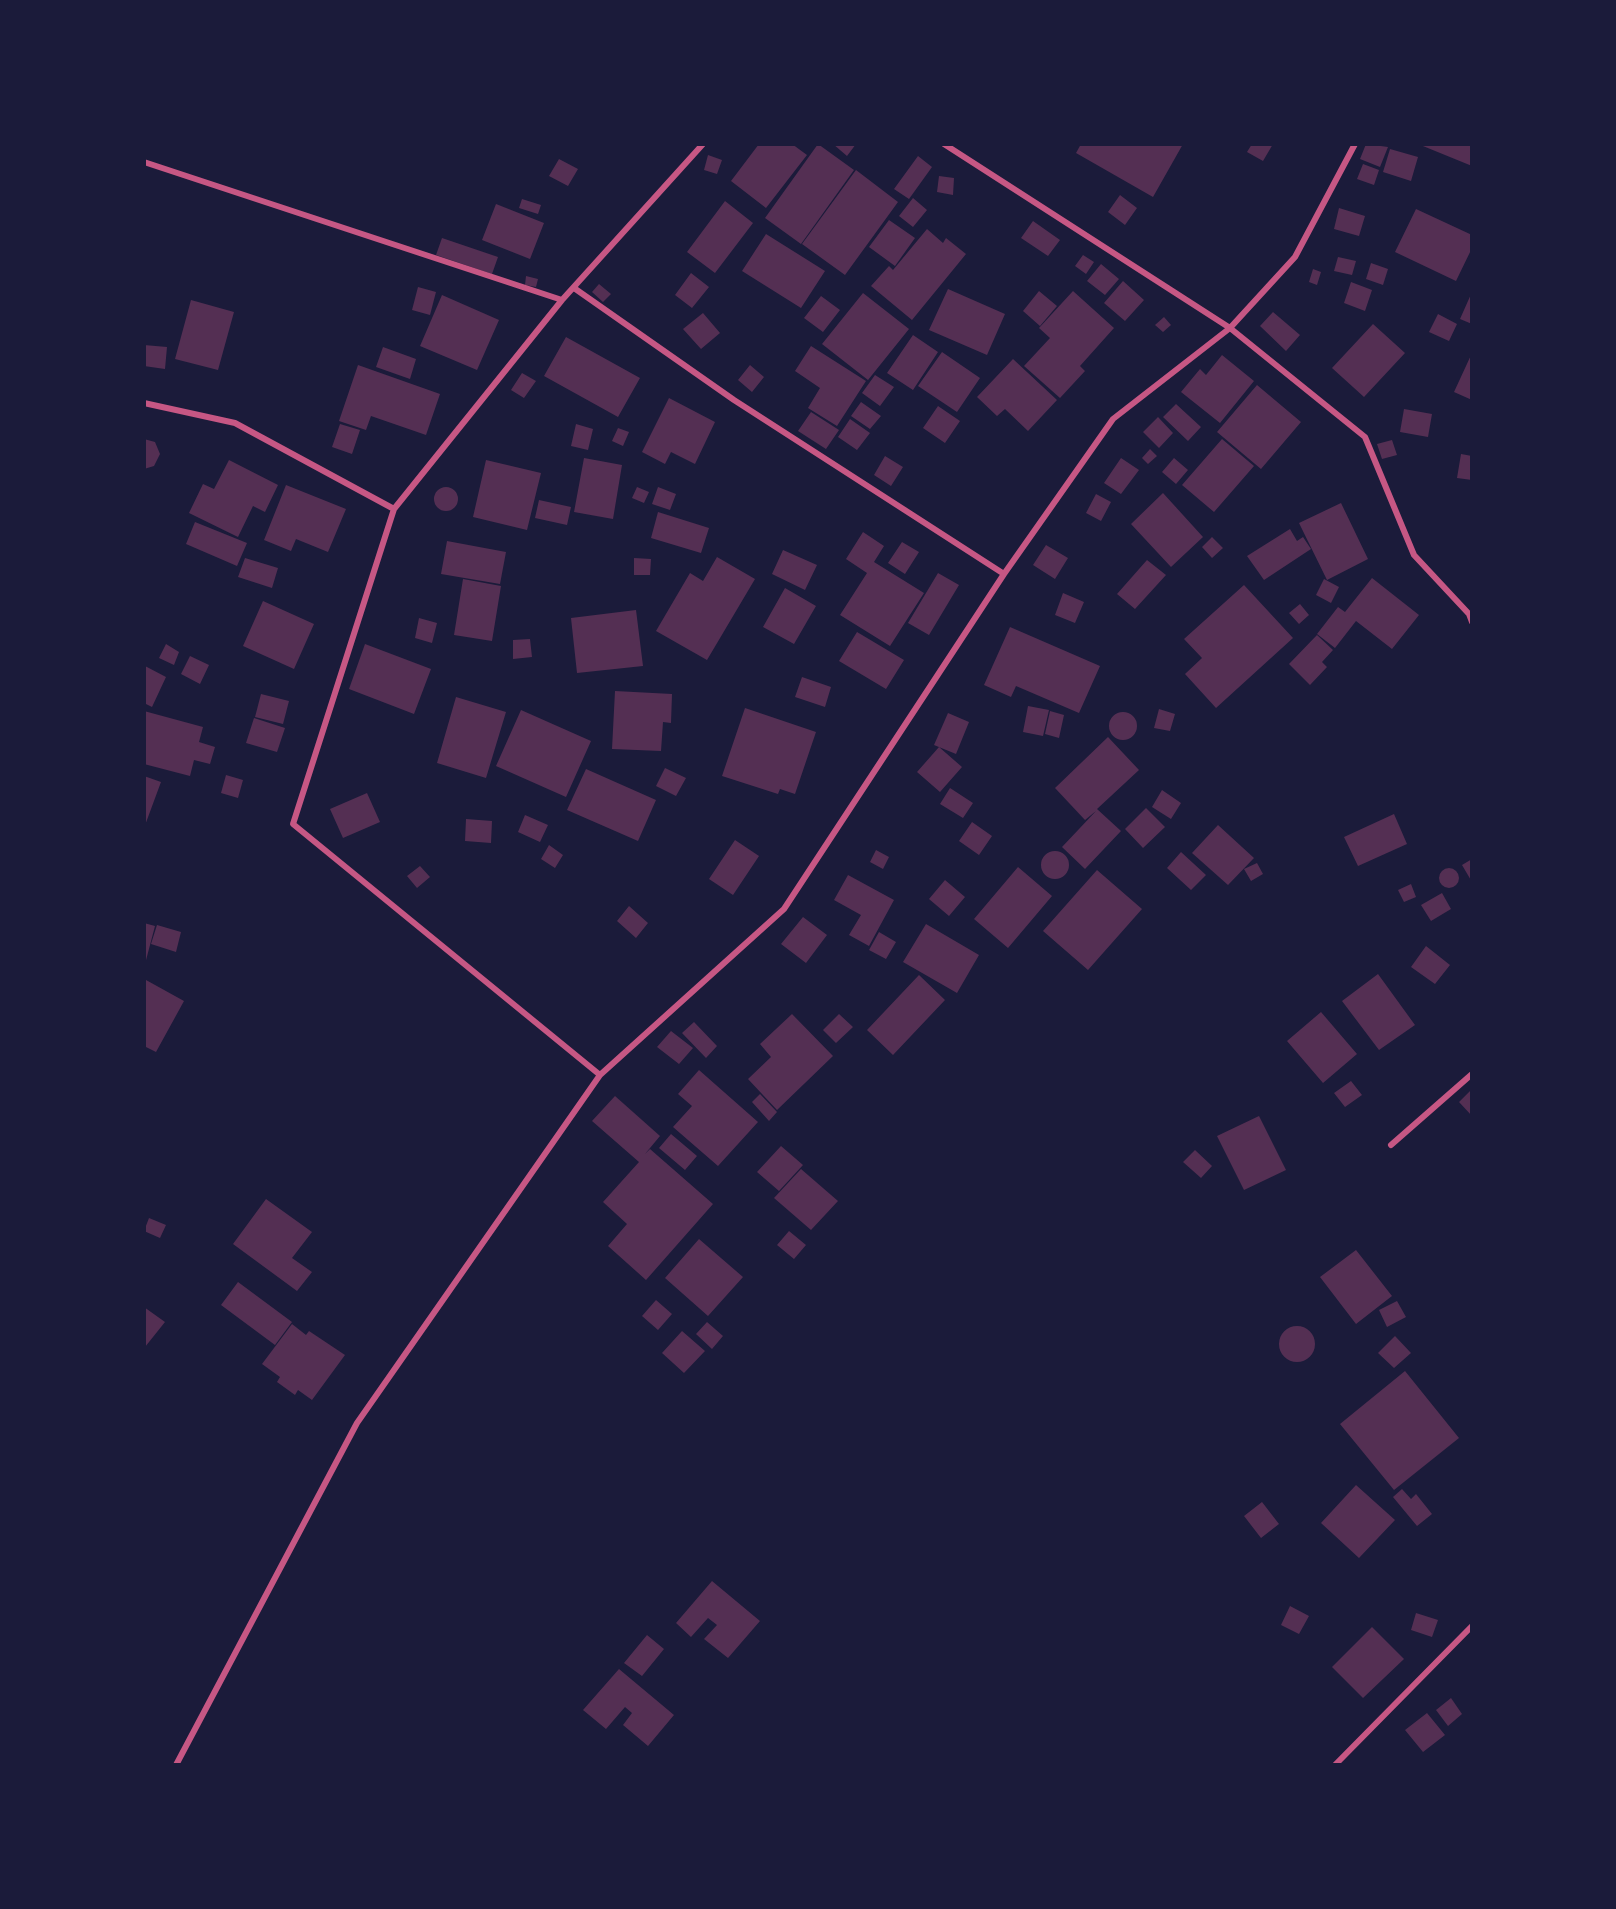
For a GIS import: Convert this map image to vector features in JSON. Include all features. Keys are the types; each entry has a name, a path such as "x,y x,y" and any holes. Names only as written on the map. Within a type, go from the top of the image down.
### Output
{"street":[{"path":"600,1075 293,824 394,509 562,300 703,144"},
{"path":"944,144 1230,328 1365,436 1414,555 1469,614 1472,622"},
{"path":"177,1765 357,1423 600,1075 784,909 1004,574 1113,419 1230,328 1295,257 1355,144"},
{"path":"144,162 562,300"},
{"path":"574,288 734,400 1004,574"},
{"path":"144,403 235,423 394,509"},
{"path":"1391,1145 1472,1074"},
{"path":"1335,1765 1472,1626"}],"building":[{"path":"759,144 792,144 807,155 766,208 731,181"},
{"path":"818,144 854,170 801,244 765,218"},
{"path":"833,144 856,144 847,156"},
{"path":"1081,144 1183,144 1153,197 1076,153"},
{"path":"1252,144 1273,144 1263,161 1247,152"},
{"path":"1366,144 1388,147 1380,167 1360,159"},
{"path":"1418,144 1472,144 1472,166"},
{"path":"1390,149 1418,157 1411,181 1383,172"},
{"path":"708,155 722,160 717,174 704,170"},
{"path":"918,156 932,167 909,199 894,189"},
{"path":"559,159 578,169 568,186 549,176"},
{"path":"1363,164 1379,170 1374,185 1357,179"},
{"path":"856,170 898,202 845,275 802,244"},
{"path":"939,176 954,178 953,195 937,192"},
{"path":"1120,195 1137,208 1125,225 1108,212"},
{"path":"913,198 927,210 913,227 899,216"},
{"path":"522,199 541,205 538,214 519,208"},
{"path":"725,201 753,223 715,273 687,252"},
{"path":"496,204 544,223 530,259 482,240"},
{"path":"1339,208 1365,216 1359,236 1334,229"},
{"path":"1416,209 1472,235 1472,248 1456,281 1395,252"},
{"path":"889,220 915,238 895,266 869,247"},
{"path":"1033,221 1060,240 1048,256 1021,238"},
{"path":"927,229 943,243 946,238 966,254 912,320 871,286 889,266 893,270"},
{"path":"766,234 825,271 801,308 742,271"},
{"path":"442,238 498,257 492,274 436,255"},
{"path":"1083,255 1094,262 1086,274 1075,266"},
{"path":"1338,257 1356,261 1352,275 1334,271"},
{"path":"1371,263 1388,269 1383,285 1366,279"},
{"path":"1101,264 1119,279 1105,295 1087,281"},
{"path":"1313,269 1321,272 1317,285 1309,282"},
{"path":"691,273 709,287 692,308 675,295"},
{"path":"526,276 538,279 536,287 525,285"},
{"path":"1123,281 1144,300 1125,321 1104,303"},
{"path":"1351,282 1372,290 1365,311 1344,303"},
{"path":"599,284 611,294 603,302 592,292"},
{"path":"418,287 436,292 430,315 412,310"},
{"path":"948,289 1005,314 987,355 929,330"},
{"path":"1039,291 1057,306 1040,326 1023,311"},
{"path":"1073,291 1114,328 1080,366 1085,371 1060,398 1024,366 1050,338 1039,328"},
{"path":"1472,292 1472,324 1460,319"},
{"path":"863,293 909,329 868,380 822,344"},
{"path":"442,295 499,320 477,370 420,346"},
{"path":"821,296 840,310 823,332 804,318"},
{"path":"191,300 234,312 218,370 175,359"},
{"path":"1273,312 1300,335 1286,351 1260,326"},
{"path":"703,313 720,333 701,349 683,329"},
{"path":"1438,314 1457,324 1449,341 1429,332"},
{"path":"1164,317 1171,325 1163,332 1155,325"},
{"path":"1373,324 1405,353 1364,397 1332,368"},
{"path":"913,335 938,352 913,390 887,373"},
{"path":"566,337 640,378 618,417 544,376"},
{"path":"144,345 167,347 165,369 144,366"},
{"path":"811,346 866,381 837,426 808,408 820,388 795,371"},
{"path":"383,347 416,359 410,379 376,367"},
{"path":"942,352 980,378 957,412 918,386"},
{"path":"1472,353 1472,400 1454,392"},
{"path":"1222,355 1254,381 1220,423 1181,392 1200,369 1206,375"},
{"path":"1013,359 1057,400 1028,431 1005,409 997,416 977,397"},
{"path":"358,365 440,394 426,435 371,416 366,430 339,421"},
{"path":"750,365 764,377 752,392 738,380"},
{"path":"522,373 536,381 524,398 511,390"},
{"path":"875,375 894,387 880,406 862,393"},
{"path":"1257,385 1301,422 1261,469 1217,432"},
{"path":"669,398 715,422 695,464 671,452 665,464 642,452"},
{"path":"861,402 881,416 870,429 851,416"},
{"path":"1176,404 1201,427 1188,441 1163,417"},
{"path":"938,406 960,421 945,443 923,428"},
{"path":"1404,409 1432,414 1428,437 1400,432"},
{"path":"811,412 839,430 826,449 798,431"},
{"path":"1158,417 1173,433 1159,448 1143,432"},
{"path":"850,419 870,433 857,450 838,437"},
{"path":"340,424 360,430 352,454 332,447"},
{"path":"576,424 593,429 588,450 571,446"},
{"path":"618,428 629,432 623,446 612,441"},
{"path":"144,439 155,442 160,454 154,466 144,469"},
{"path":"1222,439 1254,466 1214,512 1182,485"},
{"path":"1392,440 1397,455 1382,459 1377,444"},
{"path":"1150,449 1157,456 1148,464 1142,458"},
{"path":"1461,454 1472,456 1472,480 1457,478"},
{"path":"885,456 903,467 891,486 874,475"},
{"path":"584,458 622,465 613,519 574,512"},
{"path":"1121,458 1139,470 1121,494 1104,483"},
{"path":"1174,458 1188,470 1176,484 1162,472"},
{"path":"229,460 278,485 265,512 253,506 238,537 189,513 203,484 214,489"},
{"path":"486,460 541,473 527,530 473,517"},
{"path":"286,485 346,509 328,552 296,539 291,551 264,540"},
{"path":"446,487 451,488 457,494 457,504 451,510 446,511 441,510 435,504 434,499 435,494 441,488"},
{"path":"637,487 649,492 644,503 632,498"},
{"path":"658,487 676,494 670,510 652,504"},
{"path":"1163,493 1203,537 1171,567 1131,524"},
{"path":"1096,494 1111,502 1101,521 1086,513"},
{"path":"539,500 571,507 567,525 535,518"},
{"path":"1341,503 1368,559 1327,580 1299,523"},
{"path":"658,512 709,528 701,553 651,538"},
{"path":"195,522 247,543 237,566 186,544"},
{"path":"1290,529 1297,541 1303,537 1311,549 1264,580 1247,556"},
{"path":"863,532 884,546 874,562 924,593 890,646 840,615 867,573 846,559"},
{"path":"1212,537 1223,548 1212,558 1202,547"},
{"path":"447,541 506,552 500,584 441,574"},
{"path":"902,542 919,552 905,574 888,563"},
{"path":"1046,545 1068,558 1055,579 1033,565"},
{"path":"783,550 817,565 805,590 772,574"},
{"path":"717,557 755,579 707,660 656,631 690,573 703,581"},
{"path":"245,558 278,568 272,588 238,577"},
{"path":"634,558 651,559 650,575 634,575"},
{"path":"1147,560 1166,575 1135,609 1117,594"},
{"path":"938,573 959,585 929,635 908,623"},
{"path":"1372,578 1419,615 1392,649 1356,621 1335,648 1317,634 1338,607 1345,612"},
{"path":"463,579 501,586 492,641 454,635"},
{"path":"1324,579 1339,587 1331,603 1316,595"},
{"path":"1244,585 1293,638 1216,708 1185,674 1202,658 1184,639"},
{"path":"785,588 816,606 794,644 763,627"},
{"path":"1063,593 1084,602 1075,623 1055,615"},
{"path":"263,601 314,624 294,669 243,646"},
{"path":"1300,604 1309,615 1299,624 1289,613"},
{"path":"636,610 643,666 577,673 571,618"},
{"path":"419,618 437,623 432,643 415,638"},
{"path":"1010,627 1100,666 1079,713 1016,686 1011,697 984,685"},
{"path":"857,632 904,660 886,689 839,661"},
{"path":"1317,635 1333,650 1322,662 1327,667 1310,685 1289,664"},
{"path":"530,639 532,657 513,659 513,640"},
{"path":"166,644 179,652 174,665 159,658"},
{"path":"365,644 431,669 414,714 349,689"},
{"path":"190,656 209,665 200,684 181,674"},
{"path":"145,666 166,677 152,707 144,703"},
{"path":"802,677 831,687 825,707 795,697"},
{"path":"615,691 672,694 671,723 663,722 661,751 612,749"},
{"path":"261,694 289,701 283,724 255,717"},
{"path":"456,697 506,712 486,778 437,763"},
{"path":"1028,706 1049,710 1043,736 1023,732"},
{"path":"745,708 816,732 795,794 780,789 778,794 722,776"},
{"path":"1159,709 1175,714 1170,731 1154,728"},
{"path":"521,710 591,741 566,797 496,766"},
{"path":"144,711 203,727 199,742 215,747 210,764 194,760 190,776 144,764"},
{"path":"1050,711 1064,715 1059,738 1045,734"},
{"path":"1123,712 1133,716 1137,726 1133,736 1123,740 1113,736 1109,726 1113,716"},
{"path":"948,713 969,722 956,754 934,745"},
{"path":"254,718 285,728 277,752 246,743"},
{"path":"1108,737 1139,770 1097,809 1121,831 1085,869 1062,847 1096,811 1085,820 1055,788"},
{"path":"939,747 962,767 940,792 917,772"},
{"path":"665,768 686,778 676,796 656,786"},
{"path":"586,769 656,800 638,841 567,810"},
{"path":"226,775 243,780 238,798 221,793"},
{"path":"144,776 161,782 144,828"},
{"path":"950,788 973,803 963,818 940,804"},
{"path":"1162,790 1181,803 1171,819 1152,807"},
{"path":"367,793 380,822 343,838 330,809"},
{"path":"1146,808 1165,827 1143,848 1125,829"},
{"path":"1394,814 1407,844 1358,866 1344,837"},
{"path":"525,815 548,825 540,842 518,832"},
{"path":"466,819 492,821 491,843 465,841"},
{"path":"972,822 992,836 979,855 959,841"},
{"path":"1218,825 1254,858 1228,885 1192,853"},
{"path":"735,840 759,856 733,895 709,879"},
{"path":"549,845 563,855 555,868 541,859"},
{"path":"876,850 889,857 883,869 870,862"},
{"path":"1055,851 1065,855 1069,865 1065,875 1055,879 1045,875 1041,865 1045,855"},
{"path":"1181,852 1206,875 1191,890 1167,868"},
{"path":"1472,859 1472,882 1462,865"},
{"path":"1257,863 1263,874 1251,881 1244,869"},
{"path":"420,866 430,877 417,888 407,876"},
{"path":"1018,867 1052,896 1008,948 974,919"},
{"path":"1449,868 1456,871 1459,878 1456,885 1449,888 1442,885 1439,878 1442,871"},
{"path":"1097,870 1142,909 1088,970 1043,931"},
{"path":"848,875 894,900 869,946 849,935 861,915 834,900"},
{"path":"945,880 965,897 949,916 929,899"},
{"path":"1411,884 1416,897 1404,902 1398,890"},
{"path":"1442,893 1451,909 1431,921 1421,905"},
{"path":"629,906 648,923 636,938 617,921"},
{"path":"803,917 827,935 806,963 781,944"},
{"path":"144,923 155,926 145,964 144,964"},
{"path":"926,924 979,955 957,993 903,962"},
{"path":"157,925 181,932 176,952 151,944"},
{"path":"879,932 896,942 886,959 869,950"},
{"path":"1426,946 1450,965 1435,984 1411,967"},
{"path":"1378,974 1415,1025 1379,1050 1342,1001"},
{"path":"919,975 945,1000 893,1055 867,1030"},
{"path":"146,980 184,1001 156,1052 144,1046 144,985"},
{"path":"1321,1012 1357,1054 1323,1083 1287,1041"},
{"path":"792,1014 833,1056 777,1110 748,1079 771,1057 760,1044"},
{"path":"839,1014 853,1027 836,1043 823,1030"},
{"path":"694,1022 717,1046 706,1058 682,1033"},
{"path":"671,1031 693,1048 679,1064 657,1047"},
{"path":"699,1070 758,1122 718,1166 673,1127 692,1106 678,1094"},
{"path":"1351,1081 1362,1095 1345,1107 1334,1093"},
{"path":"1472,1089 1472,1116 1459,1102"},
{"path":"760,1094 777,1112 769,1121 752,1102"},
{"path":"615,1096 660,1136 645,1154 650,1149 713,1204 646,1280 608,1246 627,1224 603,1202 639,1162 592,1121"},
{"path":"1259,1116 1286,1170 1244,1190 1217,1136"},
{"path":"671,1134 697,1156 685,1170 659,1148"},
{"path":"781,1146 803,1165 779,1191 757,1172"},
{"path":"1195,1150 1212,1166 1201,1178 1183,1162"},
{"path":"801,1169 838,1201 811,1230 774,1198"},
{"path":"266,1199 312,1232 292,1258 312,1272 297,1291 233,1244"},
{"path":"149,1218 166,1225 160,1238 144,1231"},
{"path":"789,1231 806,1245 794,1259 777,1245"},
{"path":"699,1239 743,1277 708,1316 665,1278"},
{"path":"1356,1250 1392,1296 1356,1324 1320,1277"},
{"path":"238,1282 292,1322 275,1345 221,1305"},
{"path":"656,1300 672,1314 658,1330 642,1316"},
{"path":"1397,1301 1406,1317 1387,1327 1379,1310"},
{"path":"144,1307 165,1322 145,1347 144,1346"},
{"path":"707,1322 723,1336 712,1349 696,1334"},
{"path":"292,1324 306,1335 309,1331 345,1355 312,1400 298,1390 295,1395 277,1382 280,1377 262,1364"},
{"path":"1297,1326 1310,1331 1315,1344 1310,1357 1297,1362 1284,1357 1279,1344 1284,1331"},
{"path":"682,1331 705,1351 684,1373 662,1353"},
{"path":"1395,1336 1411,1353 1394,1368 1378,1353"},
{"path":"1405,1371 1459,1438 1394,1490 1340,1424"},
{"path":"1356,1485 1395,1520 1359,1558 1321,1523"},
{"path":"1402,1489 1411,1499 1416,1494 1432,1514 1417,1526 1393,1497"},
{"path":"1262,1502 1279,1524 1261,1538 1244,1516"},
{"path":"712,1581 760,1621 728,1658 704,1639 717,1625 708,1618 691,1637 676,1623"},
{"path":"1290,1606 1309,1616 1299,1634 1281,1625"},
{"path":"1416,1613 1438,1620 1432,1637 1411,1630"},
{"path":"1372,1627 1404,1659 1363,1698 1332,1667"},
{"path":"647,1635 664,1649 642,1676 624,1663"},
{"path":"619,1669 674,1715 648,1746 623,1725 632,1713 625,1707 606,1729 583,1710"},
{"path":"1451,1698 1462,1714 1448,1726 1436,1710"},
{"path":"1427,1713 1445,1735 1423,1752 1405,1730"}]}
